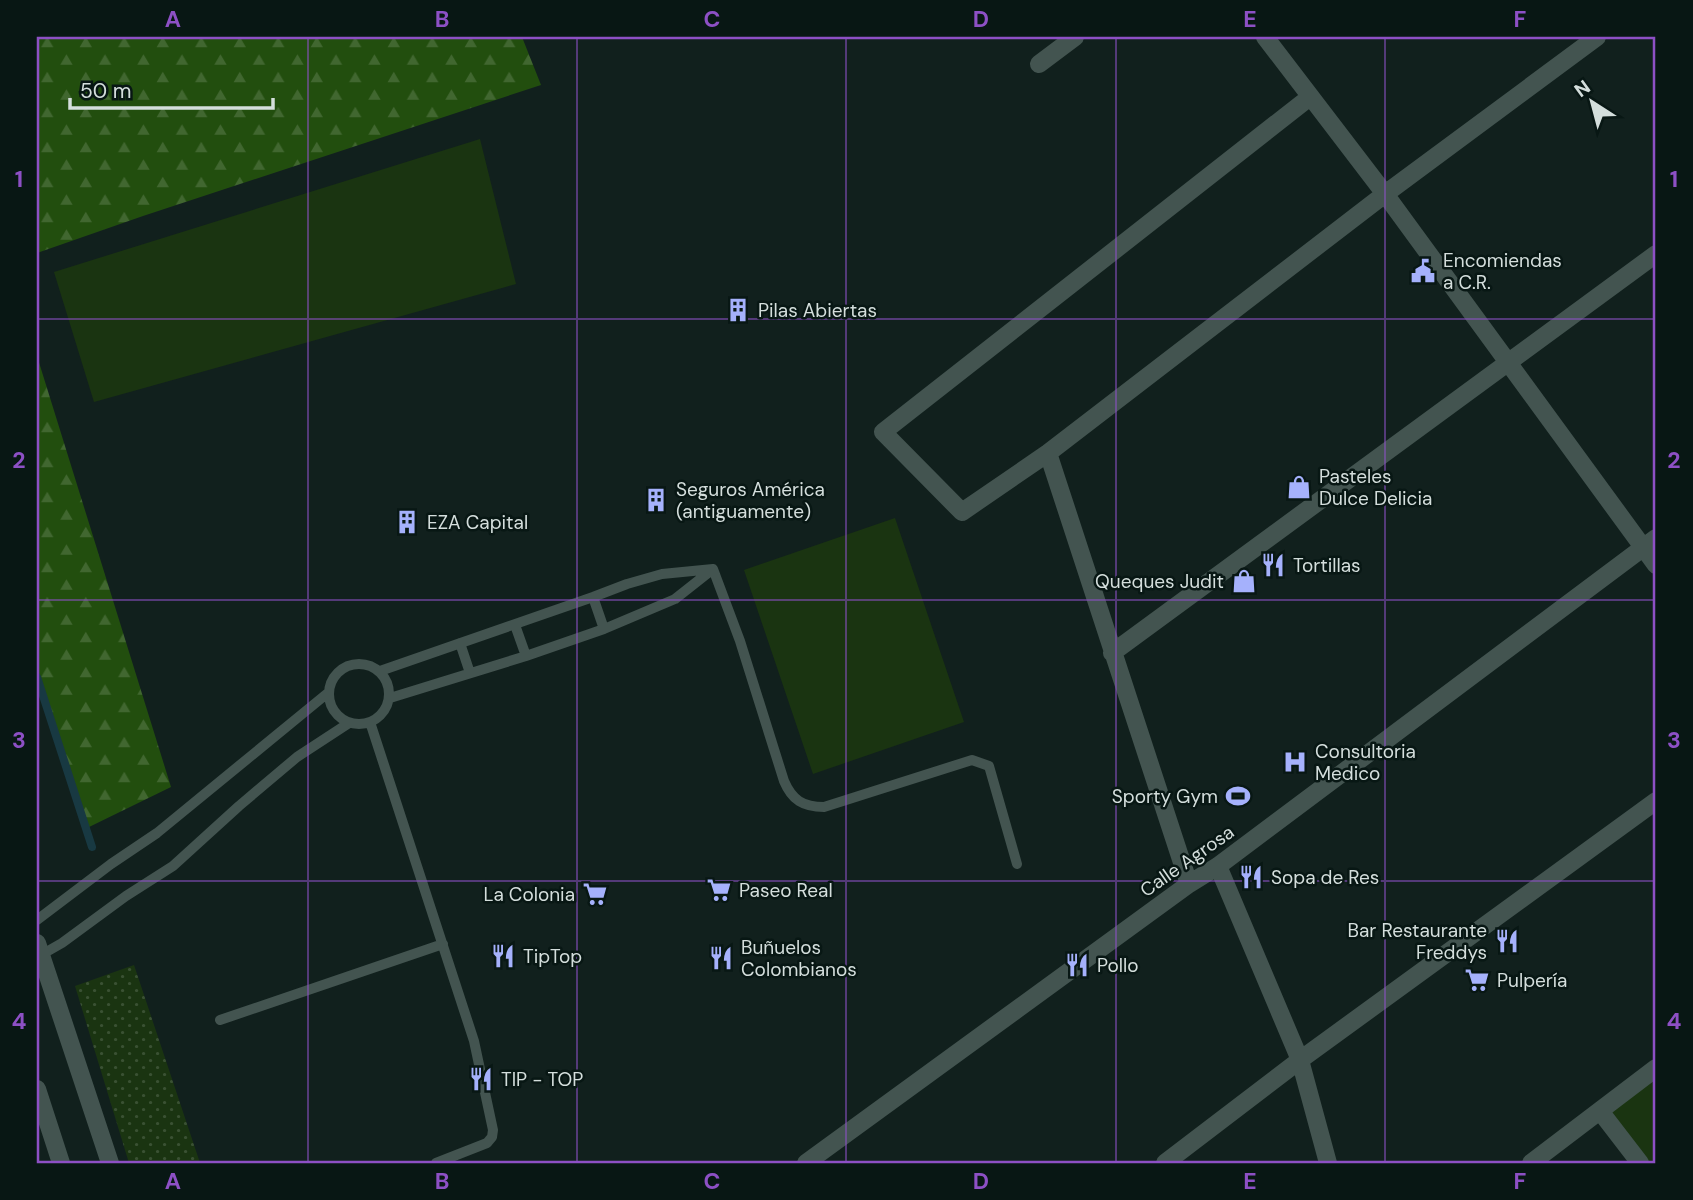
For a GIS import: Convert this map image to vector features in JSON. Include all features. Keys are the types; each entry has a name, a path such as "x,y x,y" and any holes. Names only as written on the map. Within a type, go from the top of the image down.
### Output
{"street":[{"path":"1039,64 1075,37"},
{"path":"1265,37 1509,362 1650,543 1656,565"},
{"path":"1310,97 884,432 962,513 1048,453 1385,194 1597,37"},
{"path":"1112,653 1656,254"},
{"path":"1048,453 1189,884"},
{"name":"Calle Agrosa","path":"806,1163 1189,884 1218,866 1650,543"},
{"path":"1165,1163 1300,1060 1656,801"},
{"path":"1218,866 1300,1060 1328,1163"},
{"path":"38,953 110,1163"},
{"path":"1531,1163 1656,1068"},
{"path":"37,1089 61,1163"},
{"path":"1600,1111 1640,1163"}],"lane":[{"path":"380,671 627,584 662,574 713,569"},
{"path":"390,698 604,629 675,599 713,569"},
{"path":"713,569 740,641 789,793 799,802 811,807 824,807 972,760 989,766 1017,864"},
{"path":"593,597 604,629"},
{"path":"514,625 526,656"},
{"path":"460,643 470,673"},
{"path":"38,953 62,943 126,896 173,866 297,757 349,723 370,722 379,717 390,698 388,683 380,671 359,663 338,672 329,692 331,705 338,716 349,723"},
{"path":"37,920 157,833 329,692"},
{"path":"370,722 474,1041 493,1134 487,1143 436,1163"},
{"path":"220,1020 443,944"}],"green space":[{"path":"37,37 522,37 541,85 37,253"},
{"path":"480,139 516,284 94,402 54,272"},
{"path":"37,356 171,787 87,828 37,676"},
{"path":"895,518 964,722 813,774 744,570"},
{"path":"134,965 200,1163 129,1163 75,986"},
{"path":"1656,1072 1656,1163 1639,1163 1600,1111"}],"waterway":[{"path":"37,677 92,847"}],"place":[{"name":"Encomiendas a C.R.","path":"1423,271"},
{"name":"Pilas Abiertas","path":"738,310"},
{"name":"Pasteles Dulce Delicia","path":"1299,487"},
{"name":"Seguros América (antiguamente)","path":"656,500"},
{"name":"EZA Capital","path":"407,522"},
{"name":"Tortillas","path":"1273,565"},
{"name":"Queques Judit","path":"1244,581"},
{"name":"Consultoria Medico","path":"1295,762"},
{"name":"Sporty Gym","path":"1238,796"},
{"name":"Sopa de Res","path":"1251,877"},
{"name":"Paseo Real","path":"719,890"},
{"name":"La Colonia","path":"595,894"},
{"name":"Bar Restaurante Freddys","path":"1507,941"},
{"name":"TipTop","path":"503,956"},
{"name":"Buñuelos Colombianos","path":"721,958"},
{"name":"Pollo","path":"1077,965"},
{"name":"Pulpería","path":"1477,980"},
{"name":"TIP - TOP","path":"481,1079"}]}
